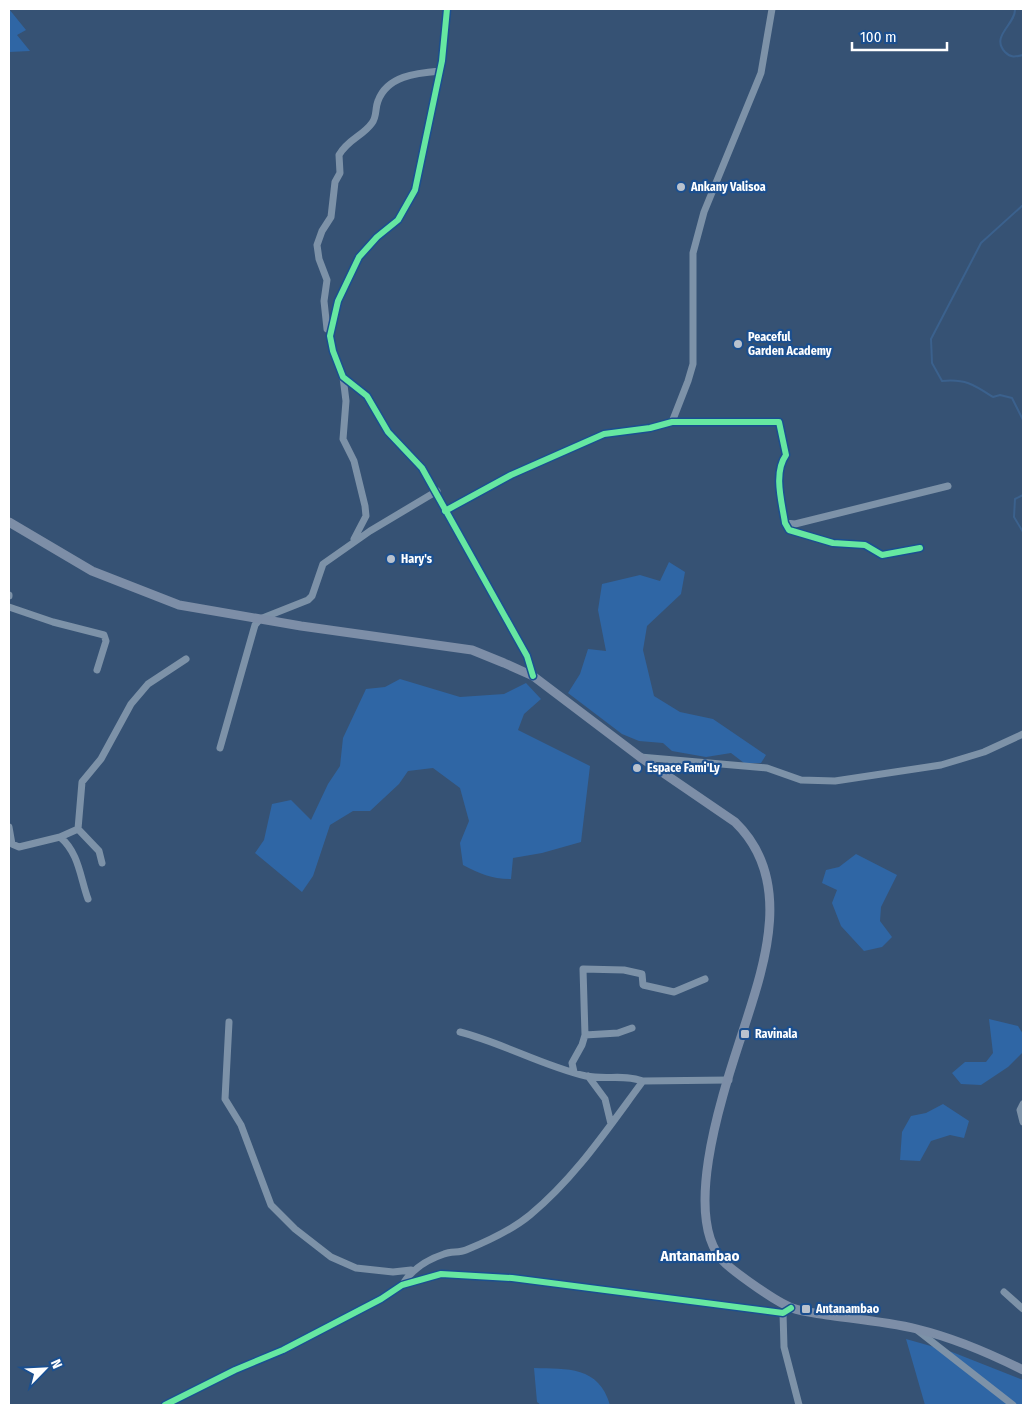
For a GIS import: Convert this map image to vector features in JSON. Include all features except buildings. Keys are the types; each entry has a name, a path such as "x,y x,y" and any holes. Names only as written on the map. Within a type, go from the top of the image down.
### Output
{"main road":[{"path":"9,522 92,571 123,585 179,605 260,619 472,650 533,676 640,757 736,822 754,845 764,866 770,912 766,951 754,1000 715,1130 705,1184 705,1213 708,1235 725,1264 787,1310 915,1328 957,1340 1023,1370"}],"street":[{"path":"351,544 366,516 365,506 354,462 343,439 346,401 343,377 333,351 330,336 338,301 359,257 377,237 398,220 416,190 440,71 447,9"},
{"path":"672,422 693,364 694,283 692,267 696,244 704,212 760,73 772,9"},
{"path":"327,329 324,301 327,280 319,259 317,245 322,231 331,217 335,182 340,173 339,155 351,139 374,122 378,98 391,82 400,78 440,71"},
{"path":"343,377 367,396 388,432 408,451 437,491 445,511 527,656 533,676"},
{"path":"445,511 511,475 604,434 650,428 672,422 779,422 786,456 781,463 779,472 785,523 789,530 804,536 833,543 865,545 882,555 920,548"},
{"path":"785,523 795,524 948,486"},
{"path":"220,748 255,625 260,619 308,600 312,596 320,568 351,544 437,491"},
{"path":"9,606 53,622 104,635 106,641 97,670"},
{"path":"102,863 99,851 78,829 82,782 101,759 131,704 148,684 186,659"},
{"path":"640,757 767,768 801,780 835,781 941,765 984,752 1023,734"},
{"path":"9,827 12,844 19,847 60,837 78,829"},
{"path":"60,837 68,843 78,861 88,899"},
{"path":"574,1072 572,1063 585,1035 583,969 624,970 642,974 643,985 674,992 705,979"},
{"path":"229,1022 225,1099 241,1125 272,1205 295,1229 331,1257 356,1268 394,1272 412,1270 445,1253 464,1251 508,1230 529,1216 571,1176 643,1081"},
{"path":"585,1035 618,1034 632,1028"},
{"path":"460,1032 491,1040 524,1055 588,1076 631,1076 643,1081 729,1080"},
{"path":"588,1076 605,1099 611,1124"},
{"path":"1023,1104 1020,1110 1023,1122"},
{"path":"402,1285 412,1270"},
{"path":"166,1405 235,1370 283,1350 381,1299 402,1285 441,1274 512,1278 787,1310 784,1347 799,1405"},
{"path":"1004,1292 1023,1308"},
{"path":"915,1328 1012,1405"}],"shaded area":[{"path":"9,9 26,30 17,35 30,51 9,52"},
{"path":"669,562 685,572 681,594 647,626 643,650 654,696 680,712 713,719 766,755 761,763 744,763 731,753 706,757 672,751 663,743 639,741 622,734 568,693 580,674 588,649 606,651 598,610 602,584 640,575 660,581"},
{"path":"400,679 460,697 504,694 526,683 541,699 524,714 518,730 590,766 581,842 542,853 513,858 511,879 486,875 463,865 460,843 469,821 460,788 433,768 408,771 399,784 370,811 353,811 330,825 313,876 302,892 255,853 264,840 272,804 291,800 311,820 328,784 340,766 343,738 366,689 385,687"},
{"path":"856,854 897,875 881,907 880,921 892,937 882,947 864,951 841,926 832,903 837,890 822,883 826,870 839,867"},
{"path":"989,1019 1018,1026 1023,1034 1023,1052 1008,1067 981,1085 961,1084 952,1073 965,1062 986,1062 993,1053"},
{"path":"943,1104 969,1121 964,1138 950,1135 931,1141 920,1161 900,1160 902,1132 911,1116 926,1113"},
{"path":"906,1339 952,1352 1023,1380 1023,1405 925,1405"},
{"path":"534,1368 570,1370 590,1376 605,1392 610,1405 541,1405 537,1402"}],"waterway":[{"path":"1015,9 1012,20 1000,41 1007,54 1015,57 1023,55"},
{"path":"1023,205 981,243 931,339 932,363 942,381 963,382 993,397 1000,395 1012,398 1023,420"},
{"path":"1023,495 1015,499 1014,517 1023,532"}],"cycle path":[{"path":"447,9 442,61 415,190 398,220 377,237 359,257 338,301 330,336 333,351 343,377 367,396 388,432 422,468 527,656 533,676"},
{"path":"445,511 511,475 604,434 650,428 672,422 779,422 786,455 782,462 779,479 785,523 789,530 833,543 865,545 882,555 920,548"},
{"path":"165,1405 235,1370 283,1350 381,1299 402,1285 441,1274 512,1278 783,1313 791,1308"}],"place":[{"name":"Ankany Valisoa","path":"681,187"},
{"name":"Peaceful Garden Academy","path":"738,344"},
{"name":"Hary's","path":"391,559"},
{"name":"Espace Fami'Ly","path":"637,768"},
{"name":"Ravinala","path":"745,1034"},
{"name":"Antanambao","path":"806,1309"}],"district":[{"name":"Antanambao","path":"700,1256"}]}
